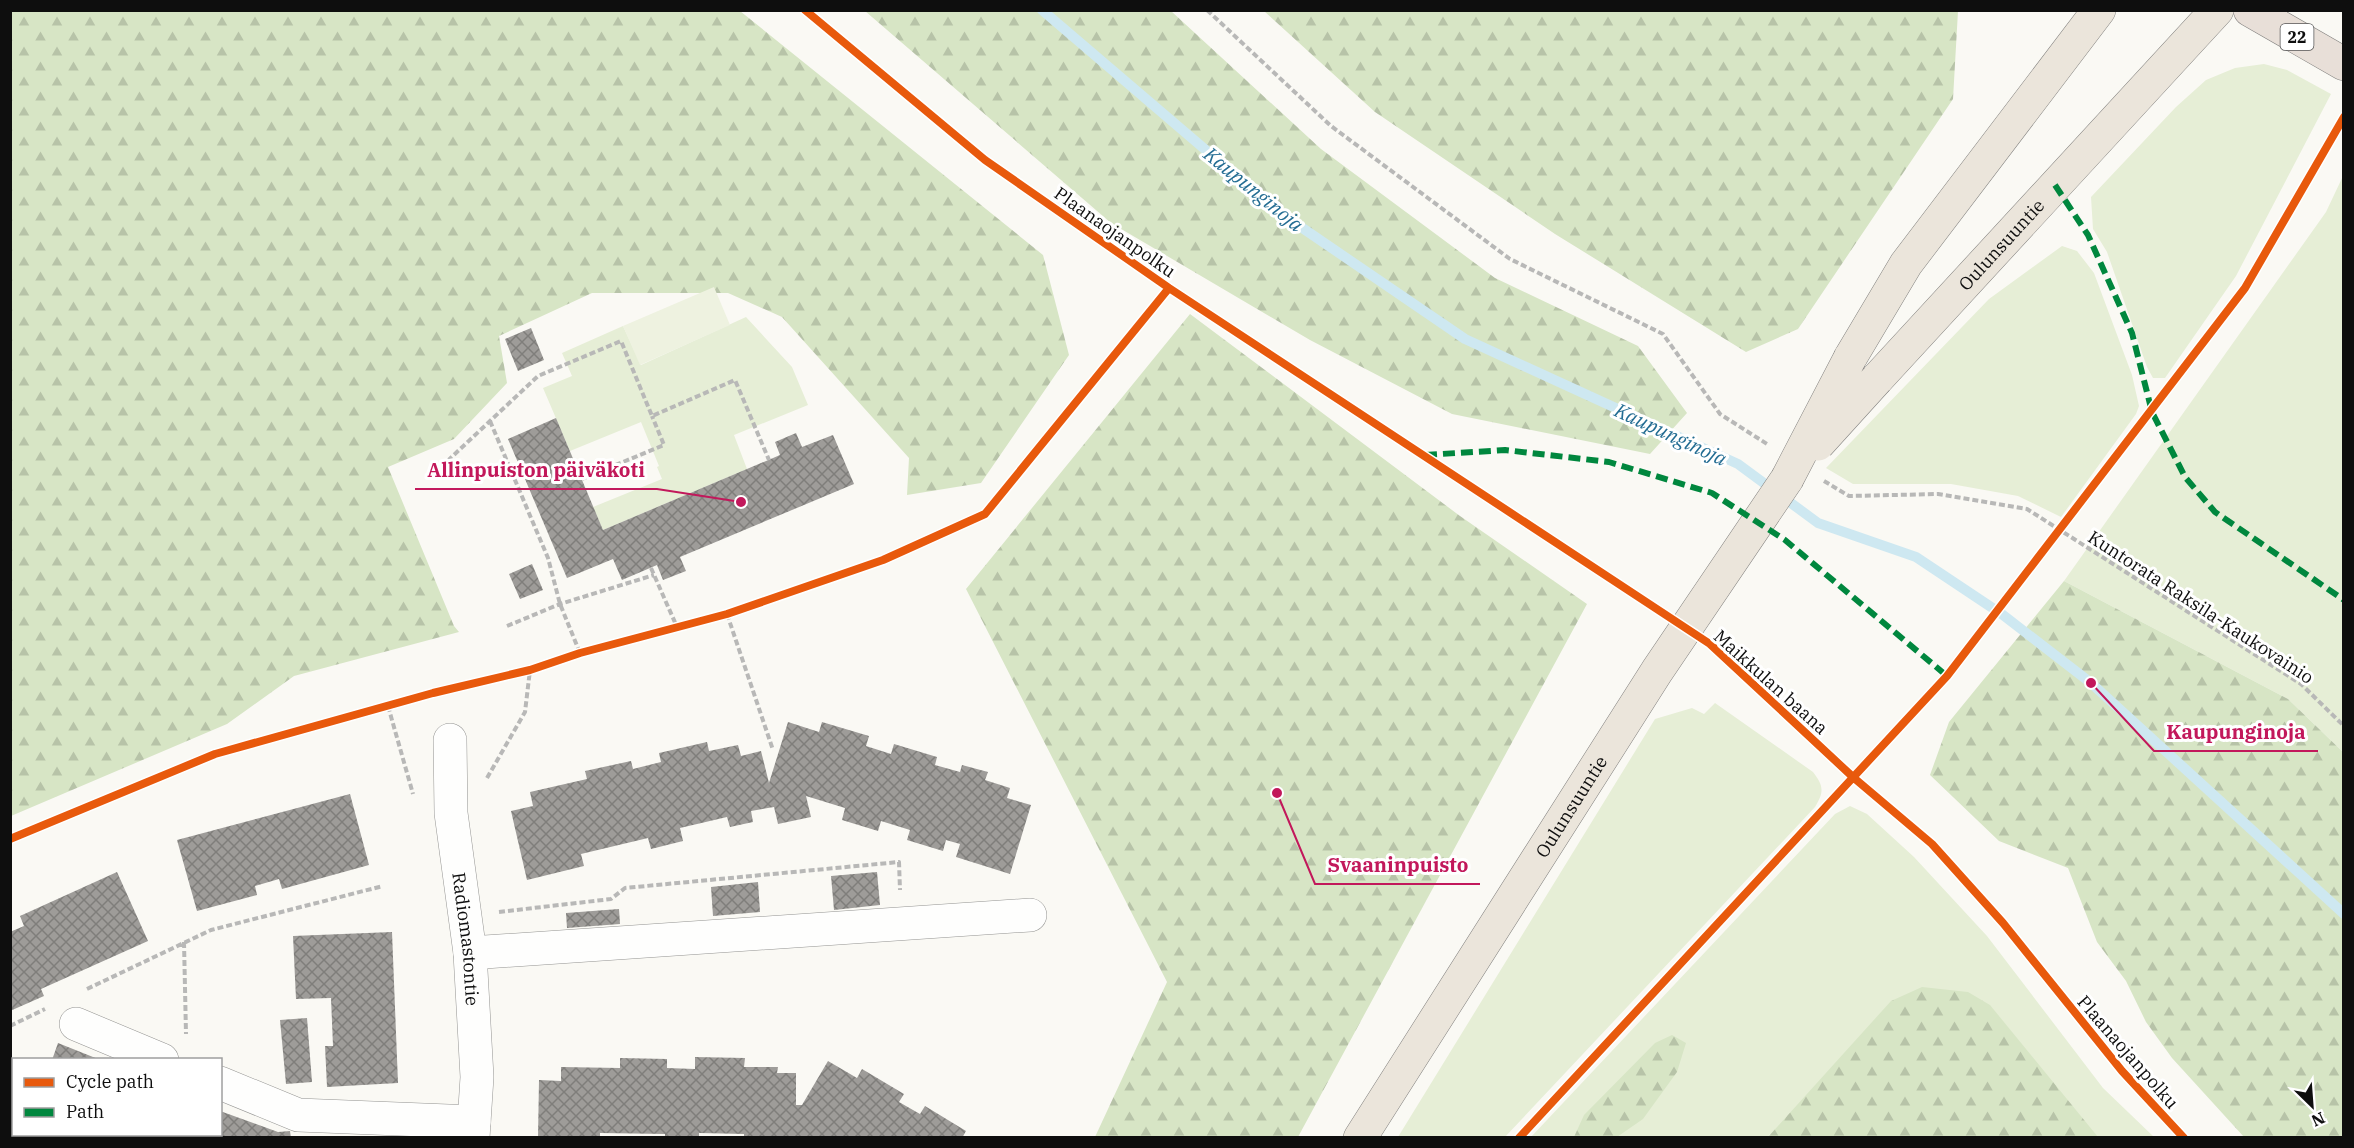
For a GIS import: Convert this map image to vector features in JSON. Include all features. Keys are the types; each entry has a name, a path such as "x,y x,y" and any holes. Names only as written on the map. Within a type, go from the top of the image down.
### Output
{"highway":[{"name":"22","path":"2250,10 2343,64"}],"main road":[{"name":"Oulunsuuntie","path":"1802,478 1850,358 1906,264 2099,10"},
{"name":"Oulunsuuntie","path":"1360,1137 1657,671 1877,379 2217,10"}],"street":[{"name":"Radiomastontie","path":"450,740 451,813 470,953 477,1077 473,1130"},
{"path":"470,953 1030,915"},
{"path":"66,1014 160,1058"},
{"path":"222,1084 298,1115 473,1130"}],"path":[{"path":"1207,10 1331,126 1510,259 1663,334 1720,414 1769,446"},
{"path":"441,467 538,376 621,341 664,445 582,479"},
{"path":"652,416 735,380 769,460"},
{"path":"490,421 548,558 560,604 580,653"},
{"path":"2053,540 2067,522"},
{"path":"651,568 677,627"},
{"path":"507,626 560,604 654,575"},
{"path":"717,617 738,610"},
{"path":"727,614 773,750"},
{"path":"666,630 687,624"},
{"path":"570,656 591,650"},
{"path":"519,673 540,667"},
{"path":"376,709 399,702"},
{"path":"492,913 611,899 626,888 899,862 902,924"},
{"path":"84,990 211,930 383,886"},
{"path":"183,942 186,1036"},
{"path":"10,1026 66,1014"}],"green space":[{"path":"11,11 740,11 1043,255 1069,355 981,483 907,495 909,458 782,317 728,293 592,293 499,336 507,383 454,439 388,467 454,626 459,632 294,676 227,724 11,816"},
{"path":"865,11 1171,11 1321,149 1495,278 1638,346 1687,413 1650,454 1452,414 1310,340 1111,223"},
{"path":"1264,11 1958,11 1953,99 1798,329 1746,352 1555,234 1375,112"},
{"path":"2264,64 2287,70 2331,94 2236,276 2165,378 2153,378 2147,367 2107,252 2093,229 2091,197 2176,107 2206,80 2235,68"},
{"path":"2343,176 2343,752 2288,699 2064,581 2326,212"},
{"path":"2062,246 2077,251 2094,273 2132,375 2139,406 2136,414 2061,517 2018,496 1951,484 1853,484 1826,468 1989,299"},
{"path":"714,287 730,325 640,365 623,326"},
{"path":"1190,314 1460,516 1587,604 1298,1137 1095,1137 1167,982 966,589"},
{"path":"746,317 792,367 808,405 734,435 747,469 603,530 593,507 662,479 657,467 659,466 641,422 570,451 543,388 572,376 562,353 623,326 641,365"},
{"path":"2064,581 2288,699 2343,752 2343,1137 2244,1137 2172,1058 2146,1022 2126,981 2097,942 2068,868 1999,841 1930,775 1949,722"},
{"path":"1715,703 1813,772 1822,789 1815,807 1505,1137 1398,1137 1655,719 1692,708 1704,714"},
{"path":"1850,806 1867,814 1914,857 1987,936 2103,1088 2154,1137 2098,1137 2091,1132 1530,1138 1835,814"},
{"path":"1922,987 1968,992 1990,1005 2098,1137 1768,1137 1891,1001"},
{"path":"1672,1035 1686,1043 1677,1072 1643,1119 1617,1137 1574,1137 1584,1115 1655,1043"}],"building":[{"path":"531,328 544,360 518,371 505,339"},
{"path":"556,418 603,530 780,455 775,442 796,433 802,447 833,435 854,484 680,557 686,571 663,580 657,565 622,580 613,559 567,578 508,439"},
{"path":"532,564 543,590 520,599 509,574"},
{"path":"788,722 819,732 822,722 869,736 866,746 891,754 894,744 937,757 935,765 960,772 962,765 988,772 985,780 1010,788 1007,798 1031,805 1010,874 956,857 960,844 946,840 943,851 907,840 910,830 881,821 878,831 842,820 845,808 806,796 811,817 778,824 774,807 751,811 753,822 730,827 727,817 680,828 683,841 651,849 648,838 581,854 584,866 527,880 511,811 533,806 530,792 587,779 585,771 631,761 633,769 661,762 659,753 707,742 709,751 738,745 741,756 761,751 769,783"},
{"path":"350,794 369,865 282,889 279,879 255,886 257,895 197,911 177,840"},
{"path":"117,872 148,941 41,989 44,996 10,1011 10,932 24,926 20,916"},
{"path":"877,872 880,905 834,910 831,876"},
{"path":"758,882 760,912 713,916 711,887"},
{"path":"619,909 620,924 567,928 566,913"},
{"path":"392,932 398,1083 327,1087 325,1046 333,1046 331,998 296,999 293,936"},
{"path":"307,1018 312,1082 286,1084 280,1020"},
{"path":"58,1043 96,1058 53,1058"},
{"path":"695,1057 745,1058 744,1067 778,1067 777,1073 796,1073 796,1105 802,1105 828,1061 857,1078 862,1069 904,1094 899,1102 920,1114 925,1106 966,1131 962,1138 744,1138 744,1134 699,1133 699,1138 665,1138 665,1134 600,1133 600,1138 538,1138 539,1080 561,1081 561,1067 620,1068 620,1058 667,1059 667,1068 695,1069"},
{"path":"222,1112 278,1132 290,1131 291,1138 188,1138 188,1136 222,1136"}],"waterway":[{"name":"Kaupunginoja","path":"1042,10 1276,210 1465,339 1738,464 1818,523 1916,557 2003,615 2091,683 2344,914"}],"marked path":[{"path":"2055,185 2088,235 2132,333 2152,412 2185,477 2215,512 2344,600"},
{"path":"1425,455 1505,450 1609,462 1712,493 1785,540 1947,676"}],"cycle path":[{"name":"Plaanaojanpolku","path":"805,10 985,160 1169,288 1710,644 1854,778 1932,844 2003,923 2122,1071 2184,1138"},
{"path":"1519,1138 1947,676 2245,288 2344,117"},
{"name":"Plaanaojanpolku","path":"10,839 215,754 433,693 530,670 580,653 727,614 883,560 985,514 1169,288"}],"place":[{"name":"Allinpuiston päiväkoti","path":"741,502"},
{"name":"Kaupunginoja","path":"2091,683"},
{"name":"Svaaninpuisto","path":"1277,793"}]}
